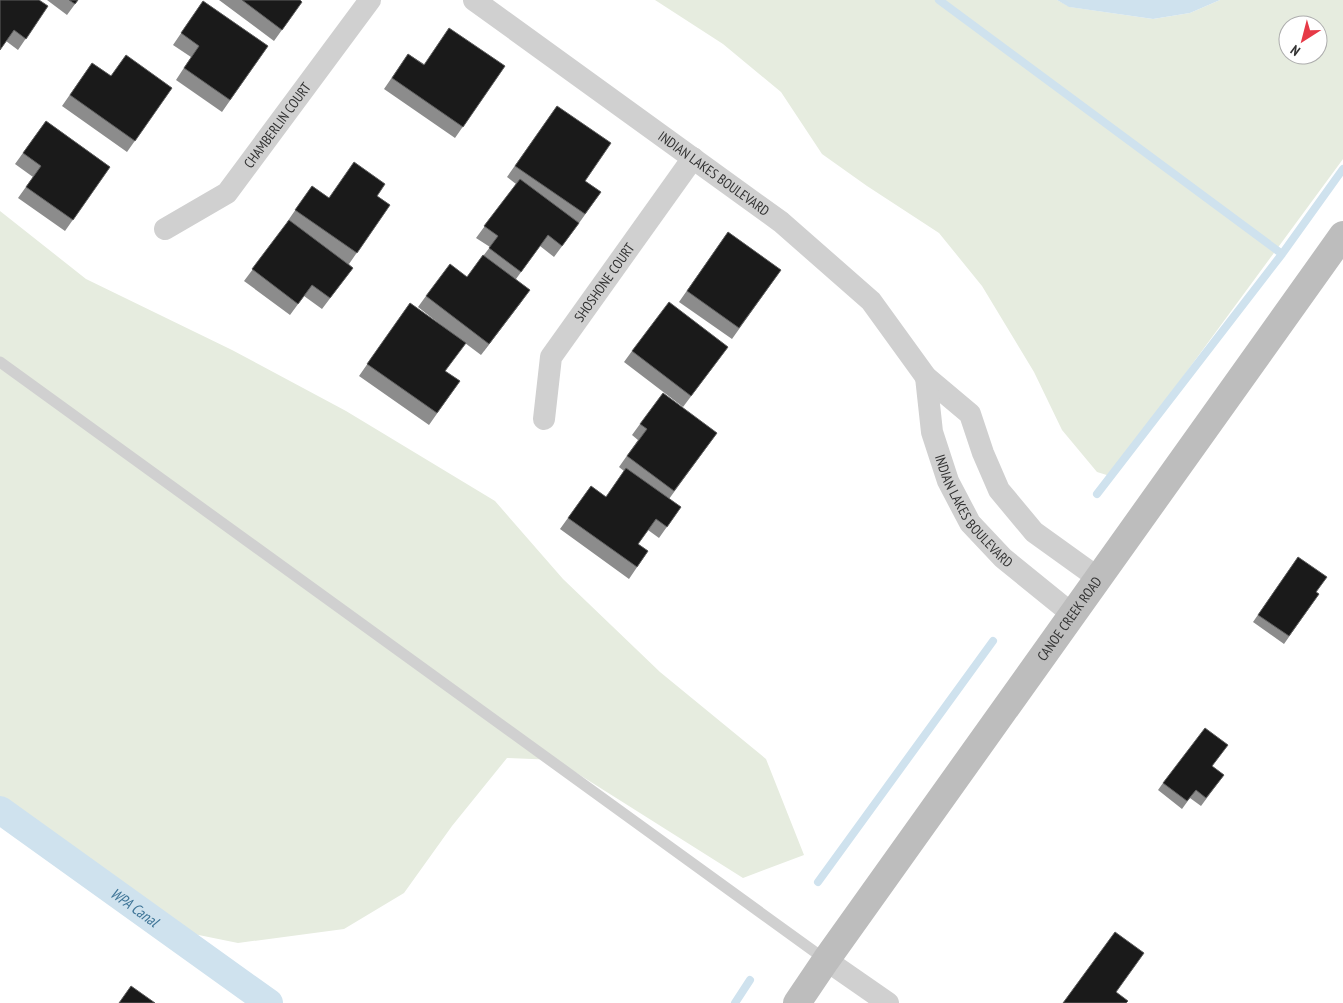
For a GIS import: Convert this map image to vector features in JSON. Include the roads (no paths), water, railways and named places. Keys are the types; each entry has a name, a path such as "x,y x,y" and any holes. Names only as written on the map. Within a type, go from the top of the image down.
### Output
{"main road":[{"name":"CANOE CREEK ROAD","path":"797,1003 1343,235"}],"street":[{"name":"CHAMBERLIN COURT","path":"165,229 227,193 370,0"},
{"name":"INDIAN LAKES BOULEVARD","path":"474,0 781,222 871,301 926,377 970,414 983,453 999,490 1034,532 1098,578"},
{"name":"SHOSHONE COURT","path":"544,419 551,357 692,158"},
{"name":"INDIAN LAKES BOULEVARD","path":"926,377 932,432 948,481 970,523 1003,558 1072,614"},
{"path":"826,960 888,1003"}],"lane":[{"path":"0,362 826,960"}],"water":[{"path":"1057,0 1220,0 1190,13 1153,19 1069,7"}],"waterway":[{"path":"939,0 1282,254 1097,494"},
{"path":"1282,254 1343,169"},
{"path":"818,882 993,641"},
{"name":"WPA Canal","path":"0,810 269,1003"},
{"path":"735,1003 750,980"}]}
